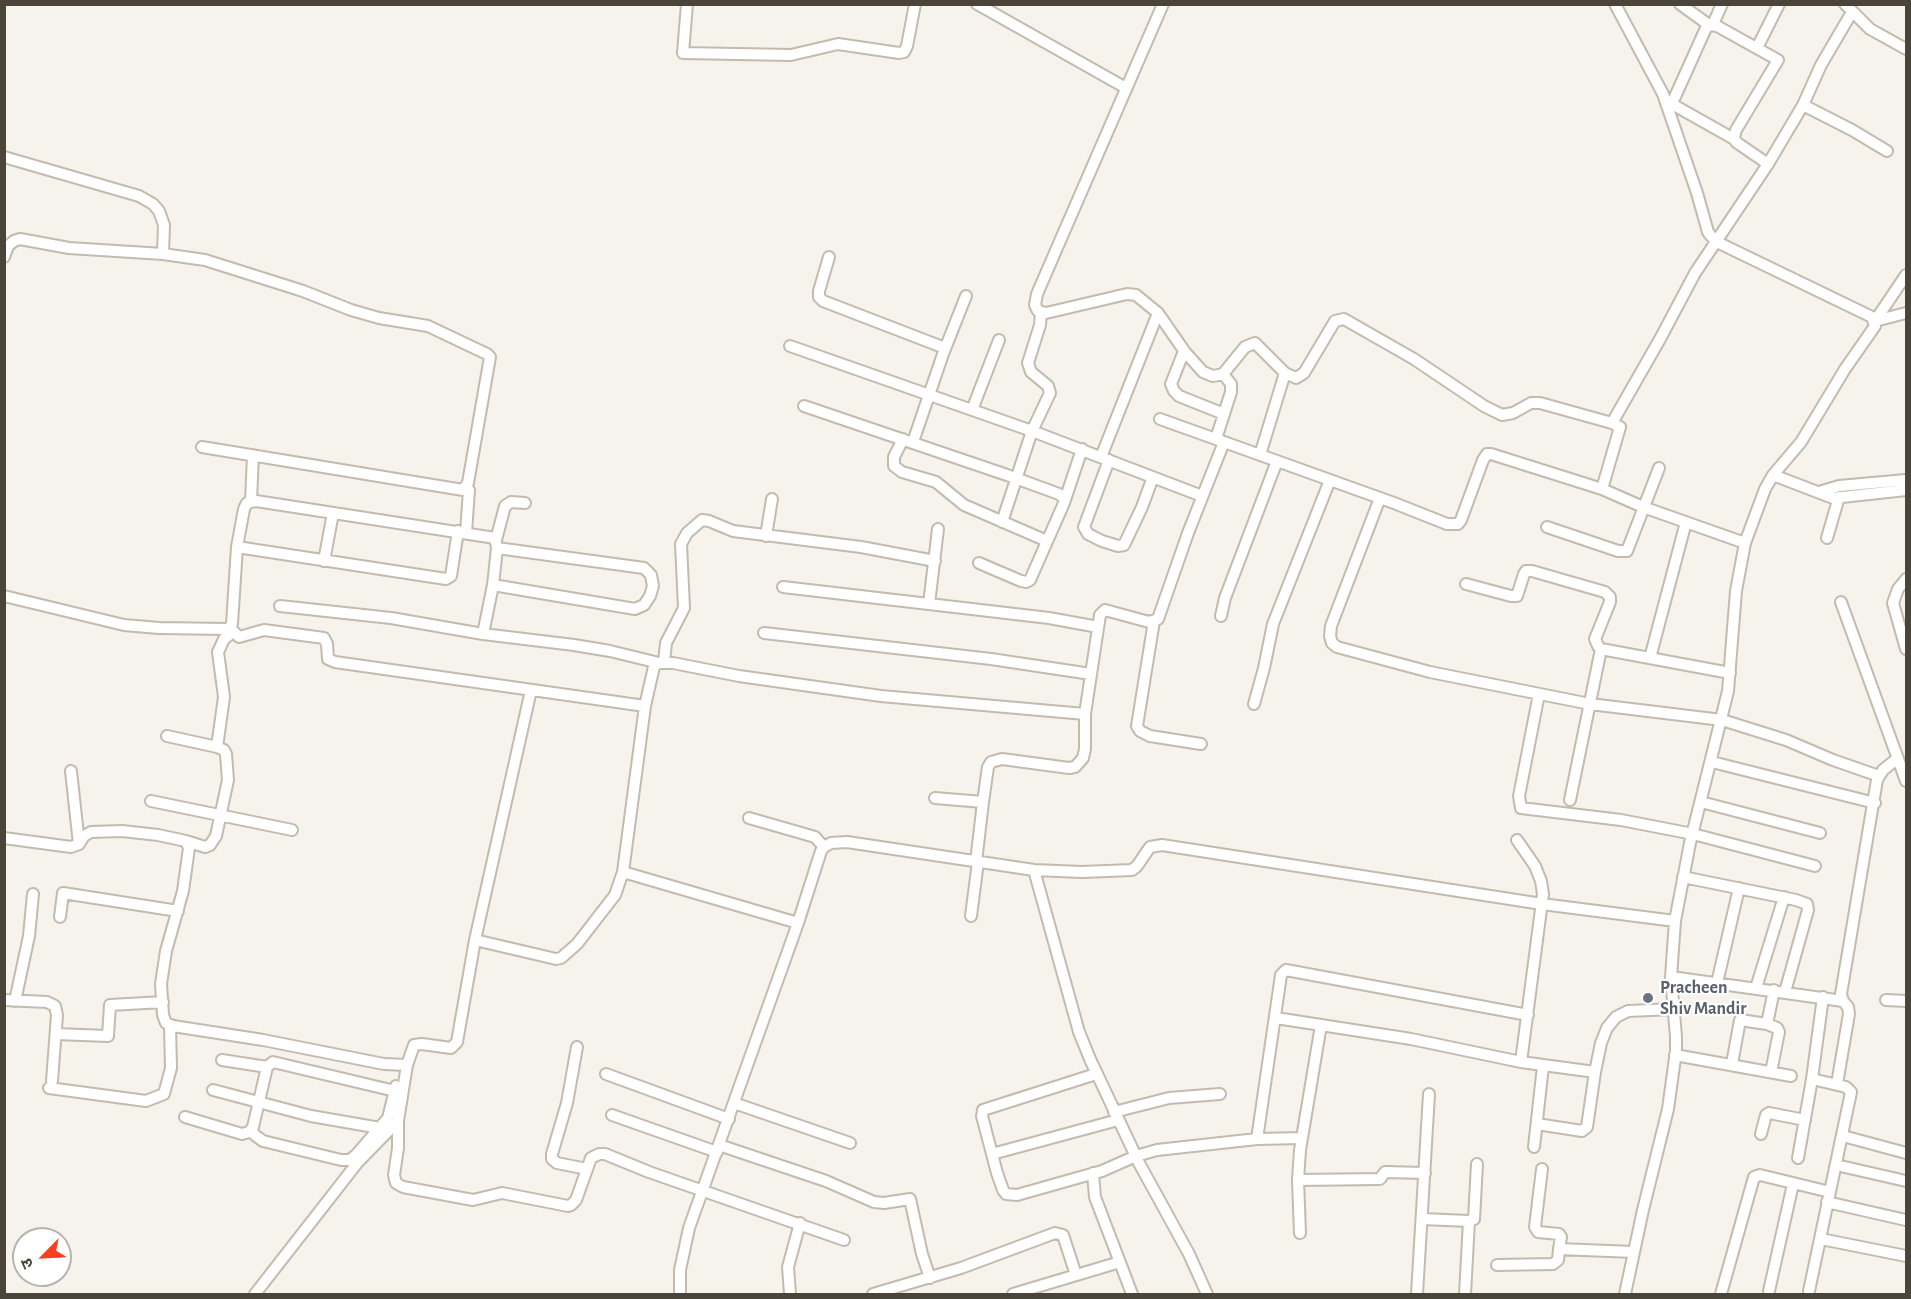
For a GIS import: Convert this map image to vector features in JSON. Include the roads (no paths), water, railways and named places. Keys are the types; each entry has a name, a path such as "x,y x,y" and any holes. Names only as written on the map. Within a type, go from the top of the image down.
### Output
{"street":[{"path":"687,4 683,53 791,55 838,44 904,52 915,4"},
{"path":"976,4 1126,88"},
{"path":"1163,4 1038,294 1035,308 1041,313 1070,309 1127,294 1139,297 1158,313 1184,351 1203,372 1213,376 1223,374 1245,347 1252,343 1262,348 1285,373 1296,378 1302,376 1331,326 1338,319 1344,319 1414,359 1484,406 1502,415 1509,415 1534,402 1620,427 1602,489"},
{"path":"1615,4 1670,107 1708,232 1716,241 1872,317 1875,321"},
{"path":"1680,4 1711,25 1778,61 1736,130 1734,139"},
{"path":"1670,107 1722,4"},
{"path":"1757,48 1779,4"},
{"path":"1612,423 1695,273 1768,164 1803,105 1849,8 1870,29 1906,49"},
{"path":"1803,105 1887,151"},
{"path":"1670,107 1734,139 1768,164"},
{"path":"4,157 129,193 153,204 159,211 164,225 163,254"},
{"path":"4,256 8,246 20,240 69,248 163,254 205,260 303,291 351,310 379,318 428,326 490,357 468,483 463,490 202,447"},
{"path":"829,257 819,291 819,297 823,301 945,348"},
{"path":"1625,1294 1668,1109 1677,1036 1671,977 1675,921 1693,834 1722,720 1730,673 1737,584 1745,543 1760,501 1773,475 1801,442 1906,275"},
{"path":"966,296 928,396 908,440 894,457 894,466 902,472 936,482 964,505 1047,541"},
{"path":"1002,522 1032,431 1050,393 1048,386 1030,372 1028,363 1040,326 1041,313"},
{"path":"1153,477 1124,545 1118,546 1088,534 1084,527 1130,379 1158,313"},
{"path":"1875,321 1906,313"},
{"path":"972,410 999,340"},
{"path":"790,346 1082,449 1202,495"},
{"path":"1184,351 1171,384 1174,391 1179,396 1224,414"},
{"path":"1260,454 1285,373"},
{"path":"1201,744 1150,736 1140,731 1137,726 1154,621 1161,615 1220,440 1224,414 1231,392 1231,384 1223,374"},
{"path":"804,406 1017,478 1064,498"},
{"path":"1160,419 1447,524 1458,524 1461,520 1483,460 1487,454 1491,454 1602,489 1643,507 1745,543"},
{"path":"979,563 1021,581 1029,582 1064,503 1082,449"},
{"path":"251,501 253,455"},
{"path":"1221,616 1277,461"},
{"path":"1546,527 1624,552 1629,548 1659,468"},
{"path":"1773,475 1828,497 1906,490"},
{"path":"1254,704 1273,624 1330,480"},
{"path":"1819,492 1839,486 1906,480"},
{"path":"237,547 446,579 451,576 469,490"},
{"path":"1827,538 1839,497"},
{"path":"1380,498 1331,626 1332,643 1343,650 1430,672 1590,704 1722,720 1786,740 1879,776"},
{"path":"766,536 772,499"},
{"path":"217,747 224,697 218,652 231,630 237,547 247,503 251,501 462,532 492,537 497,544 644,568 651,574 653,586 644,605 635,609 493,585"},
{"path":"483,634 505,506 511,502 525,503"},
{"path":"324,561 333,513"},
{"path":"662,663 666,642 684,608 680,549 687,533 699,522 706,520 728,530 852,546 935,561"},
{"path":"1650,658 1686,522"},
{"path":"929,604 938,529"},
{"path":"1466,584 1511,597 1517,596 1524,574 1526,571 1532,571 1605,592 1610,597 1610,602 1595,639 1601,649 1730,673"},
{"path":"1906,579 1898,589 1893,603 1906,650"},
{"path":"783,587 1049,618 1098,627"},
{"path":"4,596 124,625 231,630 242,637 261,630 269,630 320,637 326,640 328,658 335,662 645,706"},
{"path":"1841,602 1906,781"},
{"path":"280,606 391,618 483,634 595,648 662,663 739,676 891,697 1085,714"},
{"path":"971,916 983,802 988,767 991,762 996,759 1070,768 1080,763 1085,749 1085,714 1100,615 1105,610 1140,620 1154,621"},
{"path":"764,633 991,659 1091,674"},
{"path":"1570,800 1601,649"},
{"path":"475,940 556,959 561,958 577,944 609,904 620,886 623,872 645,706 652,671 654,666 662,663"},
{"path":"251,1131 263,1141 346,1161 356,1155 390,1114 397,1085 406,1069 414,1046 422,1044 451,1048 457,1042 475,940 531,690"},
{"path":"1539,694 1519,796 1521,808 1621,820 1693,834 1815,866"},
{"path":"4,838 67,847 79,844 88,833 95,831 133,831 205,846 210,844 216,836 228,780 225,752 217,747 167,736"},
{"path":"1837,1084 1849,1014 1841,994 1879,776 1898,758"},
{"path":"1712,762 1875,803"},
{"path":"71,771 79,844"},
{"path":"935,798 983,802"},
{"path":"151,801 292,830"},
{"path":"1701,802 1820,833"},
{"path":"748,818 815,837 824,847"},
{"path":"1517,840 1535,866 1541,881 1542,904 1521,1062"},
{"path":"186,841 189,848 187,864 178,911 163,966 161,984 164,1020 170,1026 264,1040 406,1069"},
{"path":"680,1294 680,1270 684,1245 703,1190 824,847 837,841 1034,870 1127,871 1137,866 1150,847 1162,845 1542,904 1675,921"},
{"path":"1034,870 1079,1032 1096,1074 1136,1156 1189,1254 1206,1294"},
{"path":"623,872 798,923"},
{"path":"1683,877 1805,902 1808,907 1767,1024"},
{"path":"1717,983 1739,888"},
{"path":"60,917 63,893 178,911"},
{"path":"33,894 29,936 10,1001 52,1003 55,1006 57,1015 51,1085 146,1101 164,1094 171,1068 170,1026"},
{"path":"1756,988 1784,897"},
{"path":"1257,1139 1281,975 1286,970 1528,1015"},
{"path":"1671,977 1843,1001"},
{"path":"1798,1158 1823,997"},
{"path":"1886,1000 1906,1000"},
{"path":"56,1034 108,1036 110,1005 163,1002"},
{"path":"1537,1124 1582,1131 1587,1127 1595,1072 1601,1043 1607,1028 1616,1017 1628,1011 1674,1010"},
{"path":"1276,1018 1411,1039 1543,1066 1595,1072"},
{"path":"1732,1064 1740,1020 1767,1024 1777,1028 1779,1032 1771,1072"},
{"path":"1300,1233 1298,1180 1302,1138 1321,1025"},
{"path":"577,1047 568,1098 552,1159 556,1163 587,1169"},
{"path":"1676,1055 1791,1076"},
{"path":"222,1060 267,1067"},
{"path":"251,1131 267,1067 273,1062 395,1091"},
{"path":"1534,1147 1543,1066"},
{"path":"406,1069 398,1121 398,1148 394,1175 396,1183 403,1186 469,1199 502,1193 568,1206 576,1200 591,1158 598,1154 605,1154 649,1172 844,1240"},
{"path":"606,1074 729,1119"},
{"path":"1096,1074 985,1109 982,1116 992,1154 1003,1190 1011,1196 1110,1168 1136,1156 1157,1150 1257,1139 1302,1138"},
{"path":"1809,1291 1851,1092 1846,1087 1837,1084 1812,1079"},
{"path":"213,1090 311,1116 380,1128"},
{"path":"992,1154 1169,1098 1220,1094"},
{"path":"1417,1294 1430,1094"},
{"path":"734,1103 850,1143"},
{"path":"1761,1134 1768,1113 1805,1120"},
{"path":"612,1116 826,1181 874,1202 889,1203 910,1199 922,1254 930,1278"},
{"path":"185,1117 242,1134 251,1131"},
{"path":"255,1294 358,1162 398,1121"},
{"path":"1843,1136 1906,1153"},
{"path":"1422,1220 1469,1221 1474,1219 1478,1164"},
{"path":"1836,1165 1906,1181"},
{"path":"1497,1266 1553,1264 1558,1260 1561,1237 1559,1234 1538,1232 1535,1227 1542,1169"},
{"path":"1298,1180 1380,1179 1385,1172 1425,1173"},
{"path":"1093,1173 1095,1197 1132,1294"},
{"path":"1721,1294 1754,1177 1760,1175 1793,1184 1906,1220"},
{"path":"1769,1291 1793,1184"},
{"path":"1465,1294 1469,1221"},
{"path":"790,1294 788,1267 800,1223"},
{"path":"873,1294 930,1278 1059,1232 1066,1241 1076,1275"},
{"path":"1821,1239 1906,1256"},
{"path":"1559,1249 1634,1252"},
{"path":"1013,1294 1120,1262"}],"place":[{"name":"Pracheen Shiv Mandir","path":"1648,998"}]}
